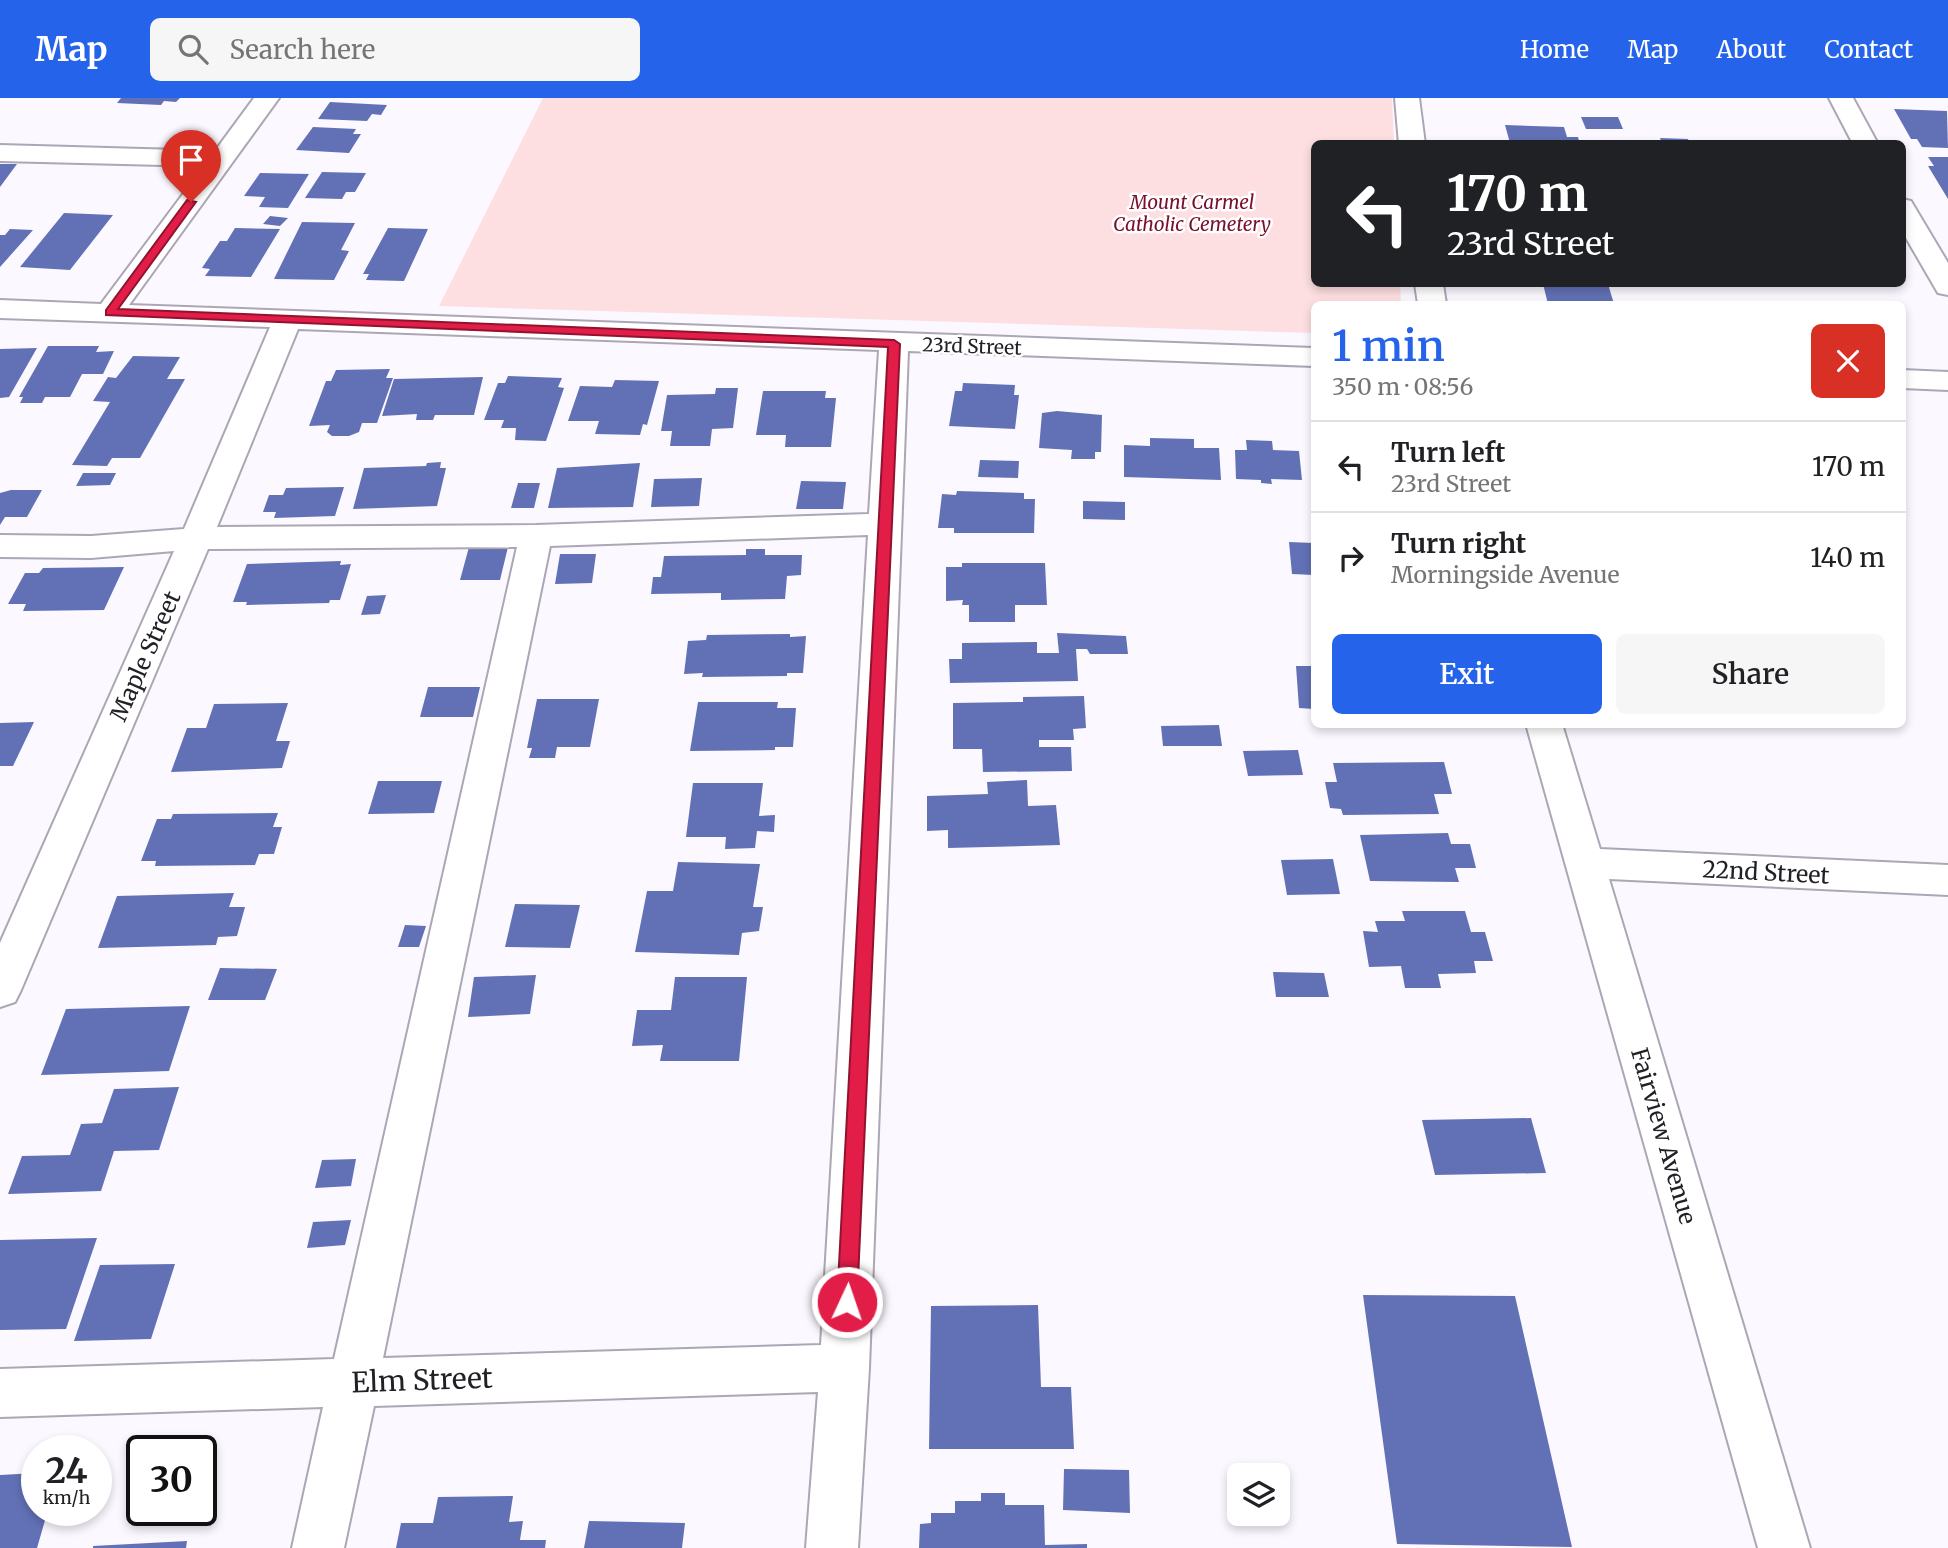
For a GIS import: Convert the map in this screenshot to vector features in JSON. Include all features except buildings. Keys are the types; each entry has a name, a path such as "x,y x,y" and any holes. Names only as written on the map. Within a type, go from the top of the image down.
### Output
{"street":[{"path":"110,312 267,98"},
{"path":"1406,98 1411,140"},
{"path":"1841,98 1865,140"},
{"path":"0,153 223,159"},
{"path":"1906,213 1948,287"},
{"name":"23rd Street","path":"0,310 1311,358"},
{"name":"Maple Street","path":"0,990 123,704 199,538 287,321"},
{"path":"832,1548 844,1368 894,344"},
{"path":"1906,379 1948,381"},
{"path":"0,546 91,547 199,538 536,536 886,524"},
{"path":"318,1548 536,536"},
{"name":"Fairview Avenue","path":"1545,728 1784,1548"},
{"name":"22nd Street","path":"1585,863 1948,880"},
{"name":"Elm Street","path":"0,1392 844,1368"}],"green space":[{"name":"Mount Carmel Catholic Cemetery","path":"543,98 1392,98 1394,140 1311,140 1311,287 1400,287 1401,301 1311,301 1311,333 439,306"}],"route":[{"path":"191,202 110,312 894,344 847,1302"}]}
